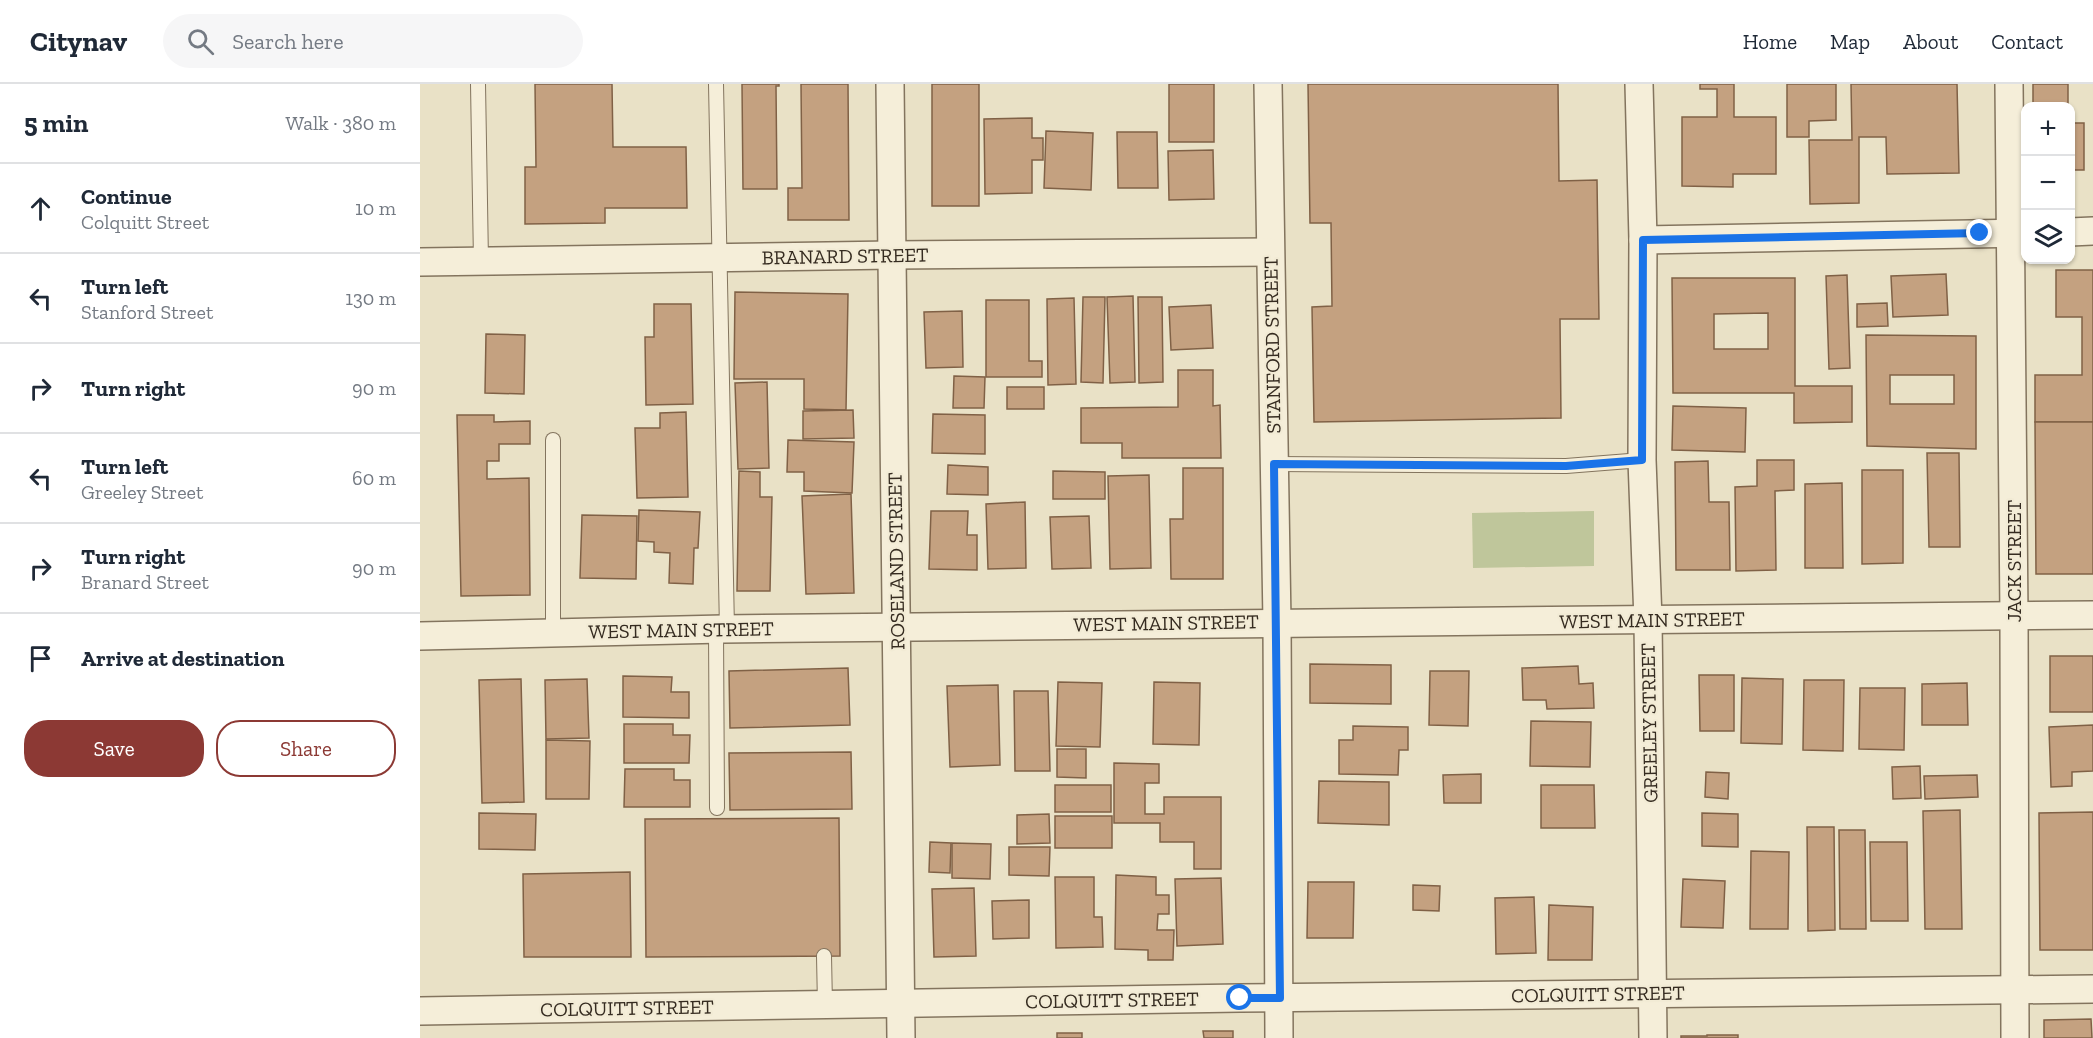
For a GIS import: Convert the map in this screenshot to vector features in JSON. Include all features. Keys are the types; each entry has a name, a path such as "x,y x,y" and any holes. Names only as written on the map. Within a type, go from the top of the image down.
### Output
{"street":[{"name":"ROSELAND STREET","path":"890,84 901,1038"},
{"name":"STANFORD STREET","path":"1268,84 1280,1038"},
{"name":"GREELEY STREET","path":"1640,84 1643,240 1642,460 1648,620 1653,1038"},
{"name":"JACK STREET","path":"2009,84 2019,233 2014,616 2015,1038"},
{"path":"2075,232 2093,231"},
{"path":"1643,240 2019,233"},
{"name":"BRANARD STREET","path":"420,262 1270,252"},
{"name":"WEST MAIN STREET","path":"420,636 721,629 1276,622 2093,615"},
{"name":"COLQUITT STREET","path":"420,1011 2093,989"}],"lane":[{"path":"478,84 481,261"},
{"path":"716,84 721,629 717,808"},
{"path":"553,440 553,633"},
{"path":"1274,464 1566,466 1642,460"},
{"path":"824,956 825,1005"}],"green space":[{"path":"1594,511 1594,566 1473,568 1472,513"}],"building":[{"path":"535,84 612,84 613,147 686,147 687,208 605,208 605,223 525,224 525,167 536,167"},
{"path":"742,84 779,84 776,86 777,189 743,189"},
{"path":"801,84 848,84 849,220 788,220 788,188 802,188"},
{"path":"932,84 979,84 979,206 932,206"},
{"path":"1169,84 1214,84 1214,142 1169,142"},
{"path":"1308,84 1558,84 1559,181 1597,180 1599,319 1560,319 1561,418 1314,422 1312,307 1332,306 1331,223 1310,223"},
{"path":"1700,84 1734,84 1734,117 1776,117 1776,174 1733,174 1733,187 1682,186 1682,117 1717,117 1717,89 1700,89"},
{"path":"1787,84 1836,84 1836,120 1809,121 1809,137 1787,137"},
{"path":"1851,84 1957,84 1959,173 1887,174 1886,137 1859,137 1859,203 1810,204 1809,140 1852,140"},
{"path":"2033,84 2068,84 2068,102 2033,102"},
{"path":"1032,118 1032,138 1043,138 1043,160 1032,160 1032,193 985,194 984,119"},
{"path":"2075,123 2084,123 2084,170 2075,170"},
{"path":"1046,131 1093,133 1091,190 1044,188"},
{"path":"1117,132 1157,132 1158,188 1118,188"},
{"path":"1213,150 1214,199 1169,200 1168,151"},
{"path":"2056,270 2093,270 2093,422 2035,422 2035,375 2082,375 2082,317 2056,317"},
{"path":"1946,274 1948,315 1893,317 1891,276"},
{"path":"1847,275 1850,368 1829,369 1826,276"},
{"path":"1672,278 1795,278 1795,386 1852,386 1852,422 1794,423 1794,393 1673,393","holes":["1768,313 1768,349 1714,349 1714,314"]},
{"path":"735,292 848,294 846,410 804,409 804,379 734,379"},
{"path":"1133,296 1135,382 1110,383 1107,297"},
{"path":"1083,297 1105,297 1103,383 1081,382"},
{"path":"1138,297 1162,297 1163,382 1139,383"},
{"path":"1074,298 1076,384 1048,385 1047,299"},
{"path":"986,300 1029,300 1029,361 1042,361 1042,377 986,377"},
{"path":"1887,303 1888,326 1857,327 1857,304"},
{"path":"654,304 691,304 693,404 646,405 645,337 654,337"},
{"path":"1211,305 1213,348 1171,350 1169,307"},
{"path":"962,311 963,367 926,368 924,312"},
{"path":"486,334 525,335 524,394 485,393"},
{"path":"1866,335 1976,336 1976,449 1867,446","holes":["1890,375 1954,375 1954,404 1890,404"]},
{"path":"1178,370 1213,370 1213,406 1220,405 1221,458 1122,458 1122,443 1081,443 1081,408 1178,407"},
{"path":"954,376 985,377 984,408 953,408"},
{"path":"767,382 769,468 738,469 735,383"},
{"path":"1007,387 1044,387 1044,409 1007,409"},
{"path":"1673,406 1746,408 1745,452 1672,450"},
{"path":"853,410 854,438 803,439 803,411"},
{"path":"686,412 688,497 637,498 635,428 660,428 660,413"},
{"path":"933,414 985,415 985,454 932,453"},
{"path":"457,415 494,415 494,422 530,421 530,444 499,444 499,461 487,461 487,479 529,478 530,595 461,596"},
{"path":"2035,422 2093,422 2093,574 2036,574"},
{"path":"788,440 854,442 852,493 804,491 804,472 787,472"},
{"path":"1927,453 1959,453 1960,547 1929,547"},
{"path":"1757,460 1794,460 1794,490 1775,491 1776,570 1736,571 1735,487 1757,486"},
{"path":"1708,461 1709,502 1729,502 1730,570 1676,570 1675,462"},
{"path":"948,465 988,467 988,495 947,494"},
{"path":"1183,468 1223,468 1223,579 1171,579 1170,519 1183,519"},
{"path":"1862,470 1903,470 1903,563 1862,564"},
{"path":"739,471 760,472 760,497 772,497 770,591 737,591"},
{"path":"1053,471 1105,472 1105,499 1053,499"},
{"path":"1149,475 1151,568 1110,569 1108,476"},
{"path":"1842,483 1843,568 1805,568 1805,484"},
{"path":"851,494 854,593 806,594 802,496"},
{"path":"1025,502 1026,568 988,569 986,504"},
{"path":"639,510 700,512 698,548 694,548 693,584 669,583 670,553 654,552 654,542 638,541"},
{"path":"931,511 968,511 967,535 977,535 977,570 929,569"},
{"path":"582,515 637,516 636,579 580,578"},
{"path":"1089,516 1091,568 1052,569 1050,517"},
{"path":"2050,656 2093,656 2093,712 2050,712"},
{"path":"1310,664 1391,665 1391,704 1310,703"},
{"path":"1578,666 1579,684 1593,683 1594,708 1547,709 1546,700 1523,700 1522,668"},
{"path":"848,668 850,725 730,728 729,671"},
{"path":"1430,671 1469,671 1468,726 1429,725"},
{"path":"1699,675 1734,675 1734,731 1700,731"},
{"path":"623,676 672,677 671,692 689,692 689,718 623,717"},
{"path":"1742,678 1783,679 1782,744 1741,743"},
{"path":"521,679 524,802 482,803 479,680"},
{"path":"587,679 589,738 546,739 545,680"},
{"path":"1804,680 1844,680 1843,751 1803,750"},
{"path":"1058,682 1102,683 1100,747 1056,746"},
{"path":"1154,682 1200,683 1199,745 1153,744"},
{"path":"1967,683 1968,725 1922,725 1922,684"},
{"path":"998,685 1000,765 950,767 947,686"},
{"path":"1860,688 1905,688 1904,750 1859,749"},
{"path":"1014,691 1048,691 1050,771 1015,771"},
{"path":"1531,721 1591,722 1590,767 1530,766"},
{"path":"624,724 673,724 673,735 690,735 689,763 624,763"},
{"path":"2093,725 2093,771 2072,772 2072,786 2051,787 2049,727"},
{"path":"1353,726 1408,727 1408,750 1399,750 1398,775 1339,774 1339,740 1353,740"},
{"path":"546,740 590,741 589,799 546,799"},
{"path":"1057,749 1086,749 1086,778 1057,777"},
{"path":"851,752 852,809 730,810 729,753"},
{"path":"1114,763 1159,764 1159,783 1145,783 1145,814 1164,814 1164,797 1221,797 1221,869 1194,869 1194,842 1160,842 1160,823 1114,823"},
{"path":"1920,766 1921,798 1893,799 1892,767"},
{"path":"625,769 674,769 674,780 690,780 690,807 624,807"},
{"path":"1706,772 1729,773 1728,799 1705,797"},
{"path":"1481,774 1481,803 1444,803 1443,775"},
{"path":"1977,775 1978,797 1925,799 1924,776"},
{"path":"1319,781 1389,782 1389,825 1318,823"},
{"path":"1055,785 1111,785 1111,812 1055,812"},
{"path":"1541,785 1594,785 1595,828 1541,828"},
{"path":"1960,810 1962,929 1925,929 1923,811"},
{"path":"2093,812 2093,950 2040,950 2039,813"},
{"path":"479,813 536,814 535,850 479,849"},
{"path":"1702,813 1738,814 1738,847 1702,846"},
{"path":"1049,814 1050,843 1017,844 1017,815"},
{"path":"1055,816 1112,816 1112,848 1055,848"},
{"path":"839,818 840,956 646,957 645,819"},
{"path":"1807,827 1834,827 1835,930 1808,931"},
{"path":"1839,830 1865,830 1866,929 1840,929"},
{"path":"930,842 951,843 950,873 929,872"},
{"path":"1870,842 1907,842 1908,921 1871,921"},
{"path":"952,843 991,844 990,879 952,878"},
{"path":"1009,847 1050,847 1049,876 1009,875"},
{"path":"1751,851 1789,852 1788,929 1750,929"},
{"path":"630,872 631,957 524,957 523,874"},
{"path":"1116,875 1156,877 1156,895 1169,895 1169,914 1158,914 1157,930 1174,930 1173,960 1148,960 1148,950 1115,949"},
{"path":"1055,877 1094,877 1094,917 1102,917 1103,947 1056,948"},
{"path":"1221,878 1223,944 1177,946 1175,879"},
{"path":"1683,879 1725,881 1723,928 1681,927"},
{"path":"1308,882 1354,882 1353,938 1307,938"},
{"path":"1413,885 1440,886 1439,911 1413,910"},
{"path":"974,888 976,956 934,957 932,889"},
{"path":"1534,897 1536,953 1496,954 1495,898"},
{"path":"1029,900 1029,938 993,939 992,901"},
{"path":"1549,905 1593,907 1592,960 1548,960"},
{"path":"2091,1019 2092,1038 2044,1038 2044,1020"},
{"path":"1203,1031 1233,1031 1233,1038 1204,1038"},
{"path":"1057,1033 1082,1033 1082,1038 1057,1038"},
{"path":"1738,1035 1738,1038 1681,1038 1681,1036"}],"route":[{"path":"1240,998 1280,998 1274,464 1566,466 1642,460 1643,240 1980,233"}]}
